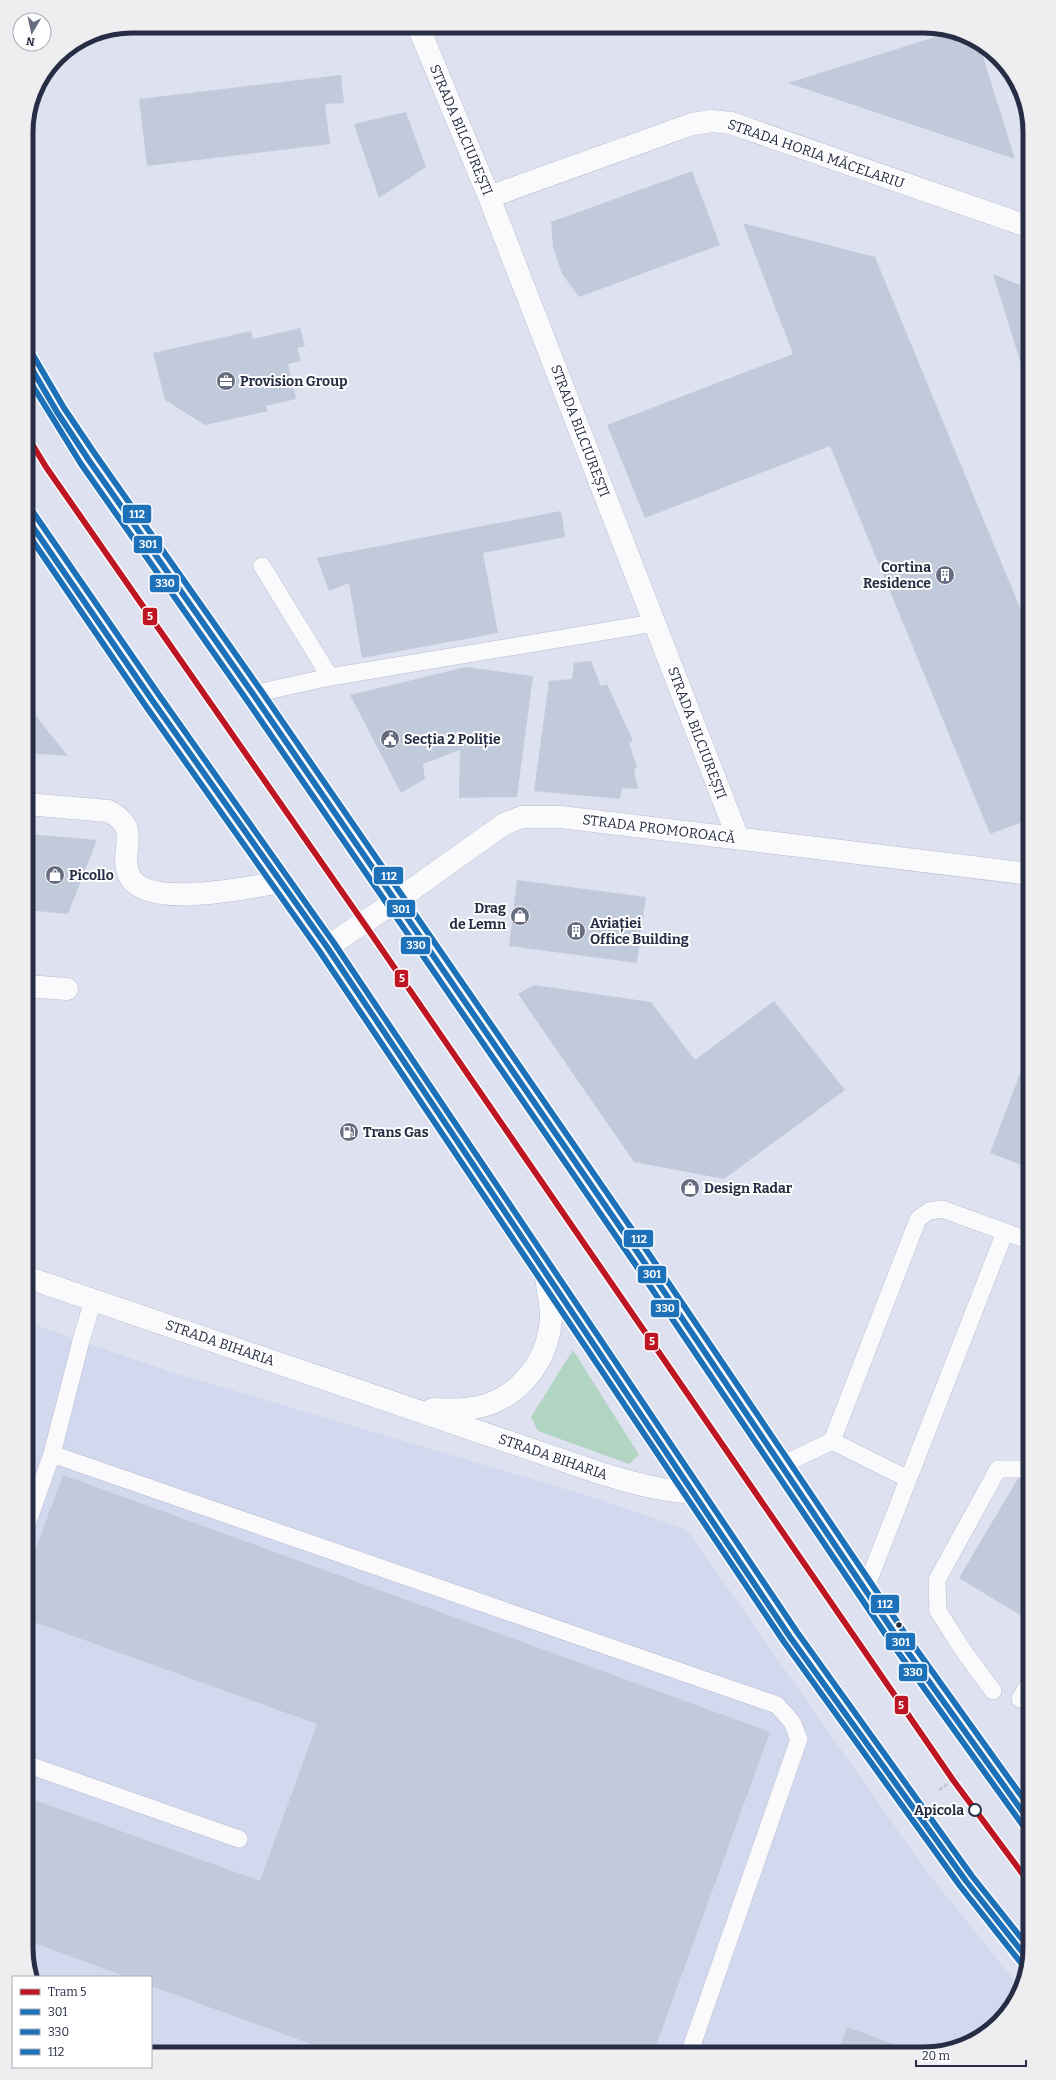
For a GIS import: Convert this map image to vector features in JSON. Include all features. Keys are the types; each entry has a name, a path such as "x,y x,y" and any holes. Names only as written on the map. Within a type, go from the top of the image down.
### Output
{"main road":[{"name":"STRADA BILCIUREȘTI","path":"421,33 489,197 738,838"},
{"name":"STRADA HORIA MĂCELARIU","path":"489,197 692,124 712,121 731,123 1023,225"},
{"path":"33,371 65,424 396,901 782,1465 865,1590 940,1698 1023,1812"},
{"path":"33,527 152,700 327,947 695,1493 790,1637 966,1882 1023,1953"},
{"path":"33,805 108,812 120,817 126,826 128,836 126,866 129,876 137,885 148,890 180,895 201,894 281,882"},
{"name":"STRADA PROMOROACĂ","path":"327,947 396,901 486,835 504,824 522,817 561,817 1023,873"},
{"path":"33,987 67,989"},
{"name":"STRADA BIHARIA","path":"414,1409 458,1410 479,1407 500,1399 518,1388 540,1359 549,1332 551,1314 545,1271"},
{"name":"STRADA BIHARIA","path":"33,1279 636,1485 667,1491 695,1493"}],"lane":[{"path":"262,566 330,677"},
{"path":"253,694 330,677 654,623"},
{"path":"782,1465 832,1441 918,1219 929,1211 942,1209 1023,1238"},
{"path":"865,1590 1005,1232"},
{"path":"33,1507 52,1454 93,1300"},
{"path":"832,1441 908,1479"},
{"path":"52,1454 777,1704 792,1722 799,1739 691,2047"},
{"path":"993,1690 965,1653 938,1611 937,1580 998,1469 1023,1469"},
{"path":"1020,1698 1023,1693"},
{"path":"33,1766 239,1839"}],"path":[{"path":"913,1808 985,1758"}],"shaded area":[{"path":"33,1324 168,1371 599,1499 687,1530 924,1868 1017,1983 1006,2003 994,2018 974,2034 956,2042 930,2047 152,2047 152,1976 37,1976 36,1974 33,1954"}],"green space":[{"path":"573,1350 639,1455 629,1464 538,1431 531,1417"}],"building":[{"path":"942,35 956,38 968,43 982,52 1015,159 788,83"},
{"path":"341,75 344,103 325,104 330,144 147,166 139,99"},
{"path":"406,112 426,167 379,198 354,124"},
{"path":"692,171 720,245 579,297 562,274 553,247 551,222"},
{"name":"Cortina Residence","path":"743,223 875,257 1023,615 1023,822 990,834 830,446 645,518 607,425 793,354"},
{"path":"993,274 1023,286 1023,370"},
{"name":"Provision Group","path":"300,328 305,346 297,348 301,361 288,364 296,399 266,406 268,411 205,425 165,400 153,353 251,331 253,339"},
{"path":"561,511 565,537 483,553 498,633 362,658 349,583 329,591 317,558"},
{"path":"591,661 601,686 607,684 633,741 629,743 637,767 634,769 638,789 622,788 620,799 534,791 549,681 572,679 574,663"},
{"path":"466,667 533,676 517,797 459,798 460,750 423,764 425,779 401,793 350,695"},
{"path":"33,713 68,756 33,754"},
{"name":"Picollo","path":"33,835 97,840 68,914 33,911"},
{"name":"Aviației Office Building","path":"517,880 646,897 637,963 509,946"},
{"path":"534,985 651,1002 695,1060 774,1001 845,1090 724,1179 634,1162 518,994"},
{"path":"1023,1072 1023,1165 990,1153 1019,1076"},
{"path":"1023,1470 1023,1617 959,1578"},
{"path":"63,1475 770,1732 656,2047 320,2047 152,1986 152,1976 124,1976 33,1943 33,1800 260,1881 317,1724 33,1622 33,1556"},
{"path":"847,2027 901,2047 840,2047"}],"tram line":[{"name":"5","path":"33,446 46,467 363,922 953,1780 1023,1875"}],"transit line":[{"name":"112","path":"33,355 64,408 95,454 260,689 649,1254 904,1632 1023,1798"},
{"name":"301","path":"33,371 57,412 88,459 253,694 642,1259 897,1637 1023,1812"},
{"name":"330","path":"33,386 81,464 246,699 635,1264 890,1641 1023,1826"},
{"name":"112","path":"33,512 159,695 334,943 797,1632 972,1876 1023,1940"},
{"name":"301","path":"33,527 152,700 327,947 790,1637 966,1881 1023,1953"},
{"name":"330","path":"33,541 145,705 320,952 784,1642 960,1886 1021,1963"}],"place":[{"name":"Provision Group","path":"226,381"},
{"name":"Cortina Residence","path":"945,575"},
{"name":"Secția 2 Poliție","path":"390,739"},
{"name":"Picollo","path":"55,875"},
{"name":"Drag de Lemn","path":"520,916"},
{"name":"Aviației Office Building","path":"576,931"},
{"name":"Trans Gas","path":"349,1132"},
{"name":"Design Radar","path":"690,1188"},
{"name":"Apicola","path":"975,1810"}]}
